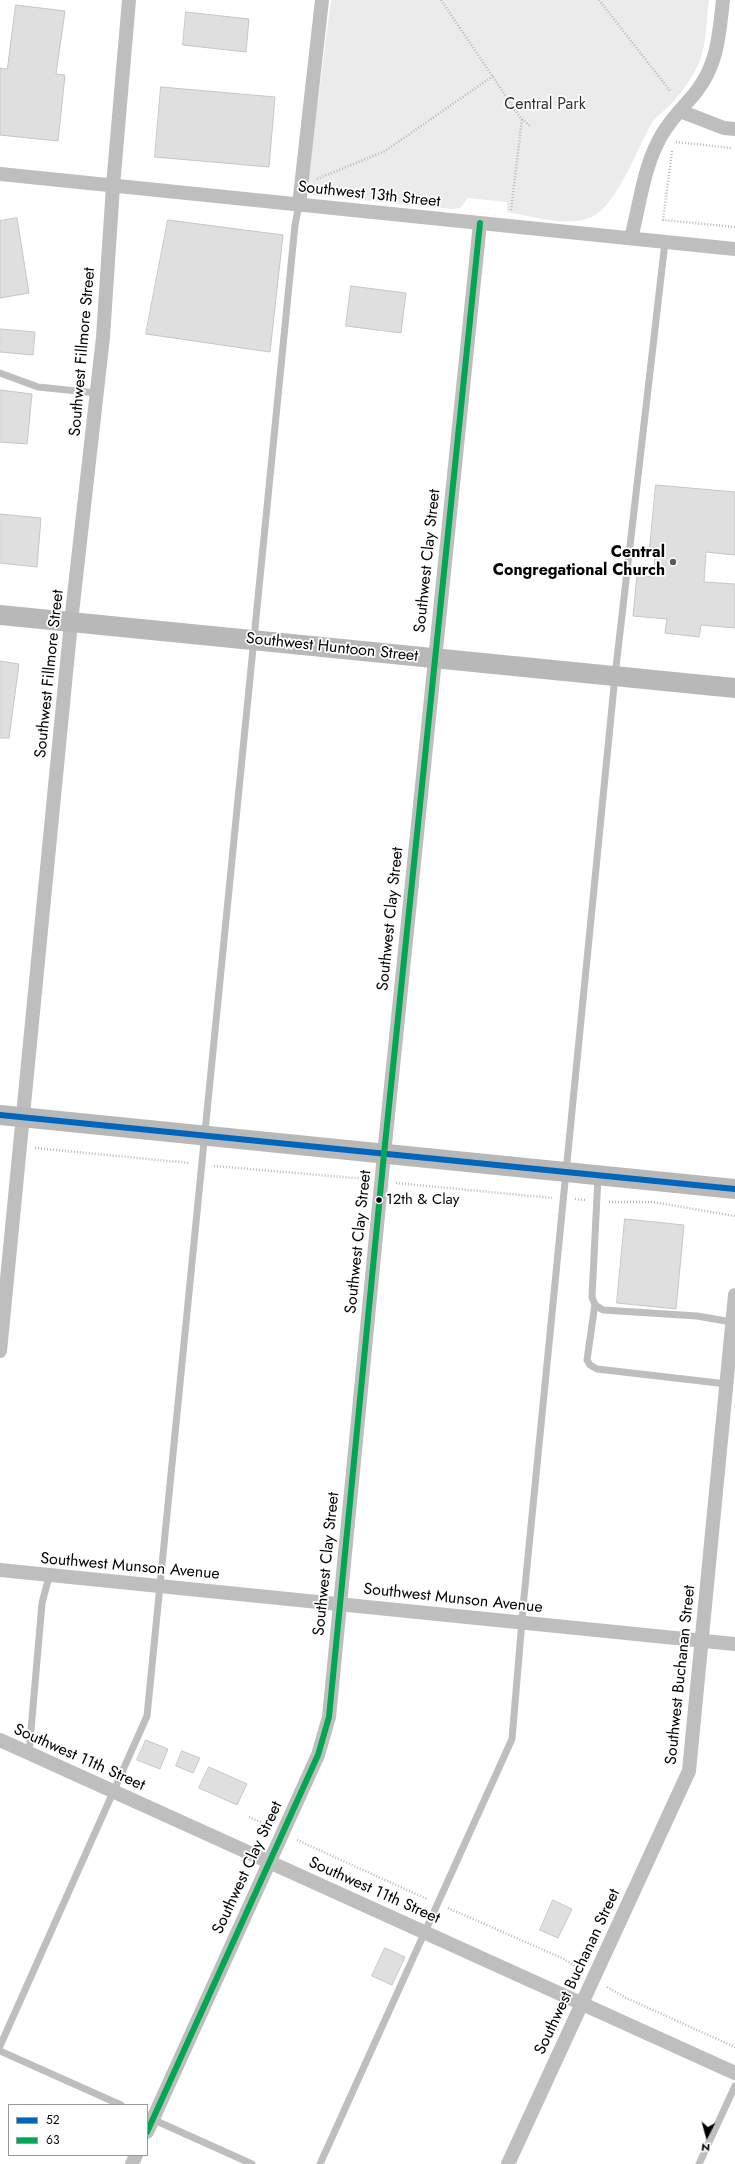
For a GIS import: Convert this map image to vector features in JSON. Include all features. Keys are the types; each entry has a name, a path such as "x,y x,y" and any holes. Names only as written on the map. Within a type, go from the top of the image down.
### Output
{"main road":[{"name":"Southwest Huntoon Street","path":"0,615 735,688"},
{"path":"0,1115 735,1189"}],"street":[{"name":"Southwest Fillmore Street","path":"0,1351 71,622 103,337 113,186 130,0"},
{"path":"299,205 322,0"},
{"path":"631,238 646,176 656,144 696,92 710,69 716,54 723,0"},
{"path":"680,111 724,128 735,129"},
{"name":"Southwest 13th Street","path":"0,174 631,238 735,250"},
{"name":"Southwest Clay Street","path":"149,2122 318,1755 329,1717 384,1154 480,223"},
{"name":"Southwest Buchanan Street","path":"508,2164 689,1771 735,1295"},
{"name":"Southwest Munson Avenue","path":"0,1570 49,1577 160,1586 735,1644"},
{"name":"Southwest 11th Street","path":"0,1740 735,2073"}],"lane":[{"path":"0,2046 147,1716 295,226 299,205"},
{"path":"320,2164 426,1933 512,1739 565,1172 615,676 665,242"},
{"path":"0,373 38,387 97,392"},
{"path":"598,1175 592,1297 595,1304 603,1310 697,1316 732,1322"},
{"path":"595,1304 587,1360 590,1365 597,1368 727,1384"},
{"path":"29,1753 42,1603 49,1577"},
{"path":"0,2051 119,2104"},
{"path":"699,2164 735,2086"},
{"path":"149,2122 252,2164"}],"path":[{"path":"441,0 522,119 531,128"},
{"path":"599,0 671,92"},
{"path":"311,182 385,151 493,76"},
{"path":"511,210 522,119"},
{"path":"674,142 732,148"},
{"path":"672,150 663,220 735,227"},
{"path":"249,1817 439,1904 562,1958 626,1998 735,2047"}],"green space":[{"name":"Central Park","path":"331,0 709,0 705,38 702,53 697,66 691,78 674,101 654,121 626,174 610,200 592,217 582,220 561,221 507,212 507,202 468,198 460,208 453,209 308,195 307,184"}],"building":[{"path":"16,5 65,11 56,74 65,75 58,141 0,135 0,68 7,69"},
{"path":"186,12 249,19 246,52 183,45"},
{"path":"161,87 275,97 269,167 155,157"},
{"path":"17,218 29,293 0,298 0,221"},
{"path":"168,220 283,235 270,352 146,334"},
{"path":"351,286 406,293 401,333 346,326"},
{"path":"0,329 35,332 33,355 0,352"},
{"path":"0,390 32,394 27,444 0,442"},
{"name":"Central Congregational Church","path":"656,485 735,492 735,555 706,552 704,582 735,584 735,628 701,625 699,637 665,633 667,619 633,616 637,575 654,577 655,548 650,547"},
{"path":"0,514 41,518 37,567 0,563"},
{"path":"0,661 19,664 9,738 0,738"},
{"path":"625,1219 684,1225 676,1309 617,1303"},
{"path":"146,1740 168,1749 160,1769 137,1760"},
{"path":"182,1751 200,1758 193,1773 176,1766"},
{"path":"209,1767 247,1784 237,1805 199,1788"},
{"path":"553,1900 572,1909 558,1938 540,1930"},
{"path":"385,1948 405,1957 392,1985 372,1976"}],"transit line":[{"name":"63","path":"148,2130 318,1755 329,1717 384,1154 480,223"},
{"name":"52","path":"0,1115 735,1189"}],"place":[{"name":"Central Congregational Church","path":"673,562"},
{"name":"12th & Clay","path":"379,1200"}]}
